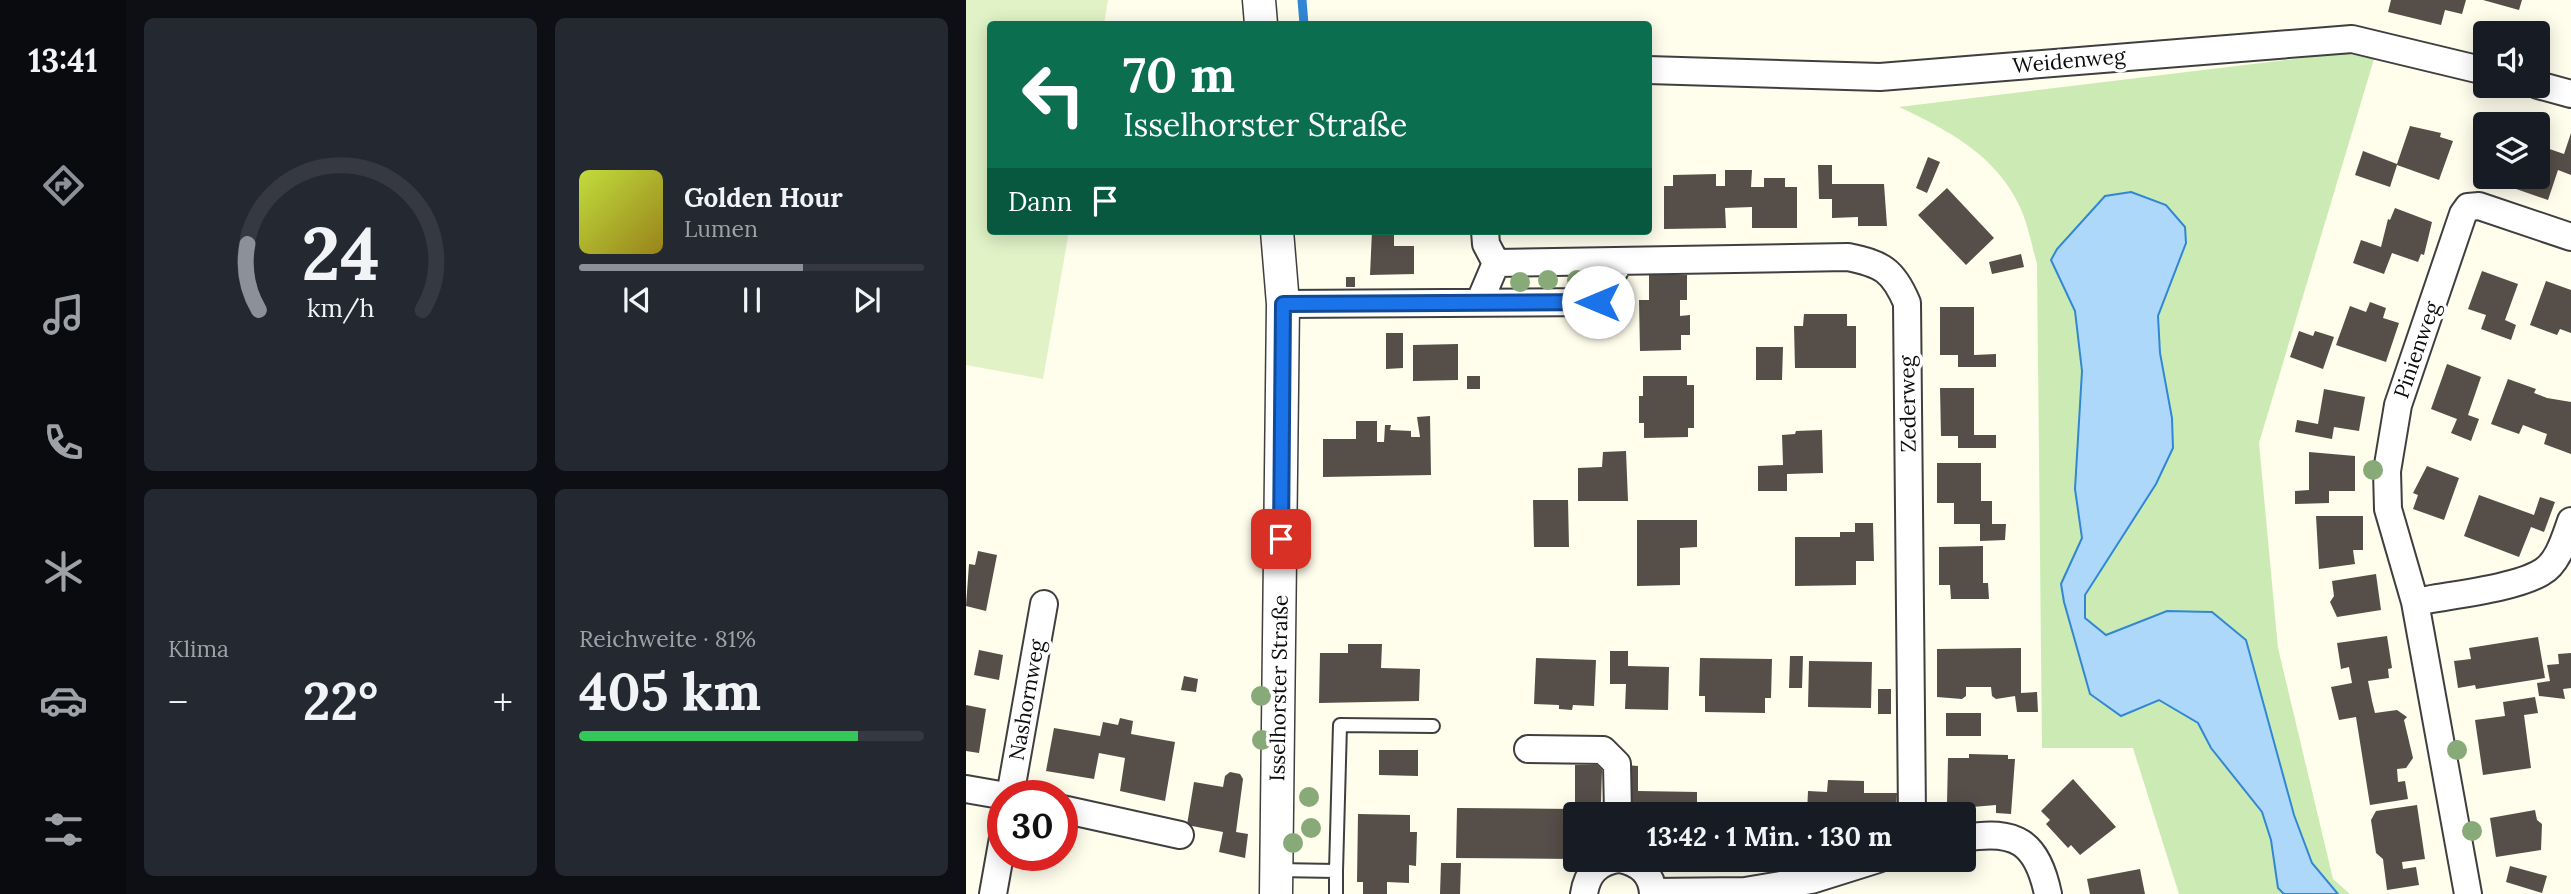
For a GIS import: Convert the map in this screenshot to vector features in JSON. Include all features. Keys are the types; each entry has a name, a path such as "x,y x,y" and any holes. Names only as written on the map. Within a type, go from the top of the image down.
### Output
{"street":[{"path":"1259,0 1261,21"},
{"name":"Weidenweg","path":"1652,70 1880,77 2352,39 2473,68"},
{"path":"2550,88 2571,94"},
{"name":"Pinienweg","path":"2468,894 2415,602 2388,509 2387,471 2398,405 2463,214 2468,207 2479,206 2571,237"},
{"name":"Isselhorster Straße","path":"1277,235 1283,304 1277,882"},
{"path":"1479,303 1496,262 1486,244 1485,235"},
{"name":"Zederweg","path":"1496,262 1848,257 1875,262 1897,279 1907,303 1912,802"},
{"path":"1283,304 1598,302 1619,261"},
{"path":"2415,602 2522,581 2544,572 2561,548 2571,521"},
{"name":"Nashornweg","path":"1011,780 1044,604"},
{"path":"1528,749 1603,750 1617,764 1618,802"},
{"name":"Nashornweg","path":"966,789 987,792"},
{"path":"1078,812 1180,835"},
{"path":"1976,836 1990,834 2015,839 2032,850 2043,868 2048,894"},
{"path":"993,894 997,871"},
{"path":"1584,894 1592,872"},
{"path":"1645,872 1653,893 1745,891 1811,880 1837,872"}],"lane":[{"path":"1336,894 1340,724 1433,726"},
{"path":"1277,882 1336,871"}],"green space":[{"path":"966,0 1108,0 1104,21 987,21 987,235 1068,235 1043,379 966,365"},
{"path":"2344,53 2374,59 2259,443 2278,648 2333,879 2350,894 2179,894 2133,748 2042,748 2037,264 2028,228 2010,189 1984,159 1952,135 1899,107"}],"water":[{"path":"2131,192 2166,205 2185,227 2186,243 2158,316 2160,353 2172,418 2173,448 2156,484 2085,595 2085,618 2106,635 2167,611 2212,612 2246,640 2294,815 2312,863 2338,894 2284,894 2278,888 2271,840 2262,812 2211,748 2198,723 2159,700 2121,716 2090,694 2061,584 2082,538 2075,489 2082,371 2075,311 2051,260 2057,249 2105,196"}],"building":[{"path":"2391,0 2466,0 2462,14 2445,10 2441,25 2388,12"},
{"path":"2483,0 2522,0 2519,10"},
{"path":"2410,126 2441,133 2440,137 2453,141 2439,180 2397,165 2390,187 2355,175 2363,151 2397,164"},
{"path":"2571,133 2571,175 2558,170 2548,200 2516,189 2550,189 2550,149 2564,154"},
{"path":"1928,157 1940,162 1927,193 1916,188"},
{"path":"1818,165 1832,165 1832,184 1884,184 1887,226 1858,226 1858,217 1832,218 1832,199 1819,199"},
{"path":"1725,170 1752,170 1751,187 1764,187 1764,178 1785,178 1785,187 1797,187 1797,228 1752,228 1752,207 1725,208 1726,228 1664,229 1664,186 1673,186 1673,175 1716,174 1716,186 1725,186"},
{"path":"1947,188 1994,238 1966,265 1918,215"},
{"path":"2395,208 2432,222 2424,255 2421,254 2418,262 2392,253 2384,274 2353,263 2361,240 2381,247 2388,219 2390,220"},
{"path":"1372,235 1394,235 1394,246 1414,246 1414,274 1370,275"},
{"path":"2021,254 2024,267 1992,274 1989,262"},
{"path":"2482,271 2518,284 2505,320 2516,325 2511,340 2481,329 2486,315 2468,309"},
{"path":"1649,275 1687,275 1687,300 1680,300 1680,316 1690,315 1690,335 1681,335 1681,350 1640,351 1639,300 1649,300"},
{"path":"1346,277 1355,277 1355,287 1346,287"},
{"path":"2546,281 2571,290 2571,333 2560,329 2557,335 2530,325"},
{"path":"2370,302 2386,308 2383,318 2399,323 2386,362 2336,345 2350,306 2366,312"},
{"path":"1940,307 1974,307 1974,355 1996,354 1996,367 1958,367 1958,355 1940,355"},
{"path":"1804,314 1847,314 1847,326 1856,326 1856,368 1795,368 1794,326 1803,326"},
{"path":"2299,331 2313,336 2315,331 2334,337 2323,369 2290,357"},
{"path":"1386,333 1403,333 1403,368 1386,369"},
{"path":"1458,344 1458,380 1413,381 1413,345"},
{"path":"1756,347 1783,347 1782,380 1756,380"},
{"path":"2447,364 2481,377 2468,415 2479,419 2471,441 2451,433 2457,419 2431,409"},
{"path":"1467,376 1480,376 1480,389 1467,389"},
{"path":"1643,376 1687,376 1687,385 1694,385 1694,428 1688,428 1688,437 1644,438 1644,423 1639,423 1639,396 1643,396"},
{"path":"2508,379 2536,389 2534,393 2547,398 2571,402 2571,454 2544,444 2547,434 2523,425 2519,434 2491,424"},
{"path":"1940,388 1974,388 1974,435 1996,435 1996,448 1958,448 1958,436 1941,436"},
{"path":"2324,389 2365,397 2359,431 2334,427 2332,439 2295,432 2297,420 2318,424"},
{"path":"1430,416 1431,475 1323,477 1323,439 1356,439 1356,421 1377,421 1377,442 1384,442 1385,425 1391,425 1390,430 1411,431 1411,437 1420,437 1417,417"},
{"path":"1822,430 1823,473 1787,474 1787,491 1758,491 1758,466 1783,465 1782,435 1795,434 1796,431"},
{"path":"1626,451 1628,501 1578,501 1578,468 1602,467 1603,452"},
{"path":"2309,452 2355,456 2355,491 2329,491 2329,503 2295,504 2295,491 2309,490"},
{"path":"1937,463 1981,463 1981,501 1992,501 1992,524 2006,524 2005,540 1980,541 1980,524 1954,524 1954,503 1937,503"},
{"path":"2427,466 2459,478 2444,520 2413,509 2418,495 2413,493"},
{"path":"2479,495 2534,515 2540,497 2555,502 2544,532 2531,527 2519,557 2464,536"},
{"path":"1533,500 1568,500 1569,547 1534,547"},
{"path":"2316,516 2363,516 2363,550 2353,550 2355,564 2319,569"},
{"path":"1637,520 1697,520 1697,547 1680,548 1680,585 1637,586"},
{"path":"1855,523 1873,523 1874,561 1856,561 1856,585 1795,586 1795,537 1840,537 1840,532 1855,532"},
{"path":"1983,546 1983,583 1988,583 1989,599 1951,599 1950,585 1939,585 1939,547"},
{"path":"978,551 997,555 986,611 966,606 969,564 975,565"},
{"path":"2376,574 2381,610 2337,617 2330,602 2334,596 2332,581"},
{"path":"2387,636 2392,668 2388,669 2389,678 2368,681 2372,701 2375,713 2397,710 2407,717 2404,720 2413,758 2406,768 2397,769 2398,782 2405,781 2408,799 2370,805 2356,717 2339,720 2331,687 2352,683 2349,667 2341,669 2337,643"},
{"path":"2538,637 2545,678 2476,689 2475,685 2458,688 2454,661 2471,659 2469,648"},
{"path":"1348,644 1382,644 1381,668 1420,669 1419,701 1319,703 1320,653 1348,653"},
{"path":"2021,648 2021,693 2037,692 2038,712 2017,712 2015,696 1996,699 1992,696 1991,687 1966,687 1966,696 1962,699 1937,697 1937,649"},
{"path":"979,650 1003,655 999,680 974,675"},
{"path":"1610,651 1628,651 1628,666 1669,667 1668,710 1625,709 1626,684 1610,684"},
{"path":"2571,653 2571,688 2563,689 2565,699 2539,696 2537,683 2550,681 2547,665 2559,664 2558,654"},
{"path":"1790,656 1803,656 1802,688 1789,688"},
{"path":"1536,658 1596,660 1594,706 1573,705 1572,710 1559,709 1559,705 1534,704"},
{"path":"1700,658 1772,659 1771,698 1765,698 1765,713 1705,712 1705,696 1699,696"},
{"path":"1809,661 1872,662 1871,708 1808,707"},
{"path":"1184,676 1198,679 1196,692 1181,690"},
{"path":"1878,689 1891,689 1891,714 1878,714"},
{"path":"2535,697 2538,713 2524,715 2531,768 2483,775 2475,720 2505,716 2503,702"},
{"path":"966,705 986,709 979,753 966,751"},
{"path":"1946,713 1981,713 1981,736 1946,736"},
{"path":"1120,718 1133,721 1131,734 1175,742 1165,801 1120,791 1125,758 1099,753 1094,779 1046,771 1054,728 1100,736 1103,722 1118,725"},
{"path":"1379,750 1418,750 1418,776 1379,775"},
{"path":"1969,754 2008,755 2008,759 2015,759 2011,814 1996,813 1996,805 1976,807 1976,802 1947,802 1948,758 1969,758"},
{"path":"1575,765 1597,765 1602,770 1601,802 1575,802"},
{"path":"1626,765 1638,766 1638,791 1697,792 1697,802 1625,802"},
{"path":"1230,772 1240,774 1243,779 1236,832 1248,834 1245,858 1219,852 1223,832 1187,825 1194,782 1223,787 1225,776"},
{"path":"2073,779 2116,827 2080,855 2071,845 2068,848 2046,824 2050,820 2041,811"},
{"path":"1828,780 1864,781 1864,793 1897,793 1897,802 1808,802 1808,791 1827,792"},
{"path":"2417,805 2425,859 2402,862 2403,869 2416,867 2419,885 2387,890 2383,859 2376,853 2371,820 2376,811"},
{"path":"1457,808 1563,809 1563,859 1456,858"},
{"path":"2535,810 2537,820 2542,824 2541,850 2496,857 2490,818"},
{"path":"1358,814 1410,815 1410,832 1417,832 1416,866 1409,865 1409,883 1387,882 1387,894 1363,894 1363,882 1357,882"},
{"path":"1441,863 1461,863 1460,894 1440,894"},
{"path":"2510,866 2547,876 2542,893 2506,882"},
{"path":"2140,869 2145,894 2090,894 2087,879"}],"waterway":[{"path":"1302,0 1304,21"}],"route":[{"path":"1281,539 1283,304 1598,302"}]}
